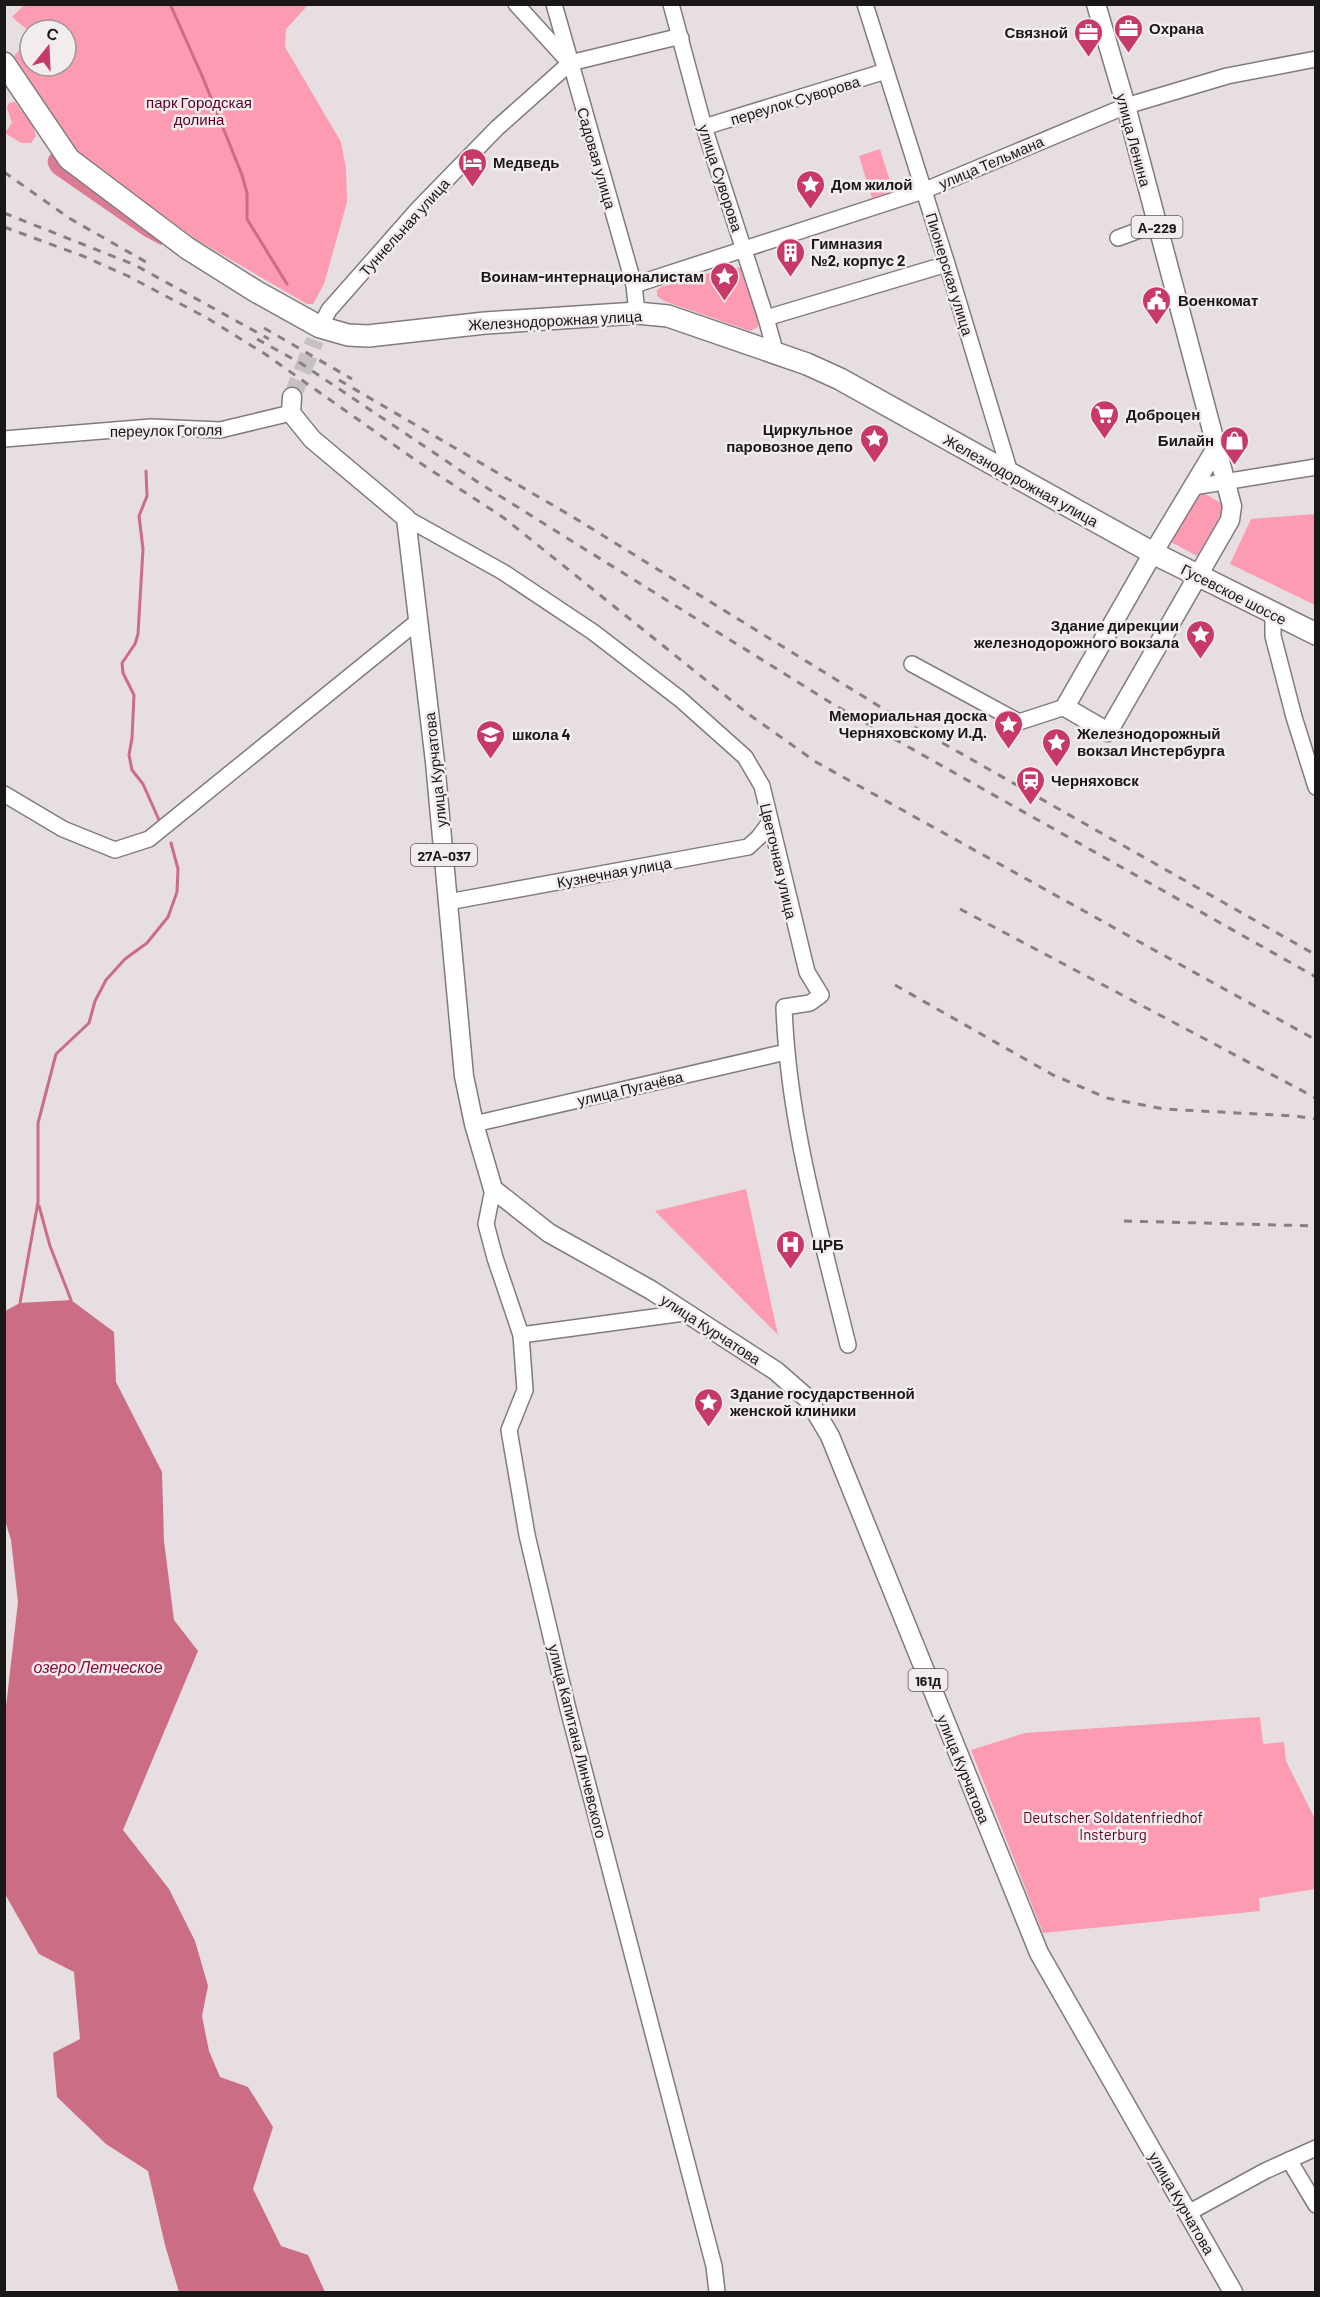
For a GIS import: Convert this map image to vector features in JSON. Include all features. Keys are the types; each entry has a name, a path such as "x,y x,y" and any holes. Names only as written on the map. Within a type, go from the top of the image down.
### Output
{"highway":[{"name":"Железнодорожная улица","path":"4,63 69,159 187,248 318,333 368,336 485,323 638,313 668,316 807,364 840,379 1153,553"},
{"name":"Гусевское шоссе","path":"1153,553 1316,634"}],"main road":[{"name":"улица Ленина","path":"1065,707 1108,732 1230,520 1232,506 1215,450 1126,106 1096,4"},
{"path":"291,405 312,440 406,518"},
{"path":"1065,707 1215,450"},
{"name":"улица Курчатова","path":"406,518 448,902 464,1076 474,1124 493,1189 549,1233 651,1290 776,1371 808,1399 830,1436 1039,1953 1233,2292"}],"street":[{"path":"516,4 570,63"},
{"name":"Садовая улица","path":"554,4 634,285 638,313"},
{"name":"улица Суворова","path":"671,4 704,127 766,318 773,343 771,351"},
{"name":"Пионерская улица","path":"865,4 920,193 947,264 1011,476"},
{"name":"Туннельная улица","path":"318,333 328,310 419,208 496,128 570,63 681,38"},
{"name":"улица Тельмана","path":"634,285 920,193 1126,106 1227,76 1316,59"},
{"name":"переулок Суворова","path":"704,127 886,71"},
{"path":"1118,238 1156,224"},
{"path":"766,318 947,264"},
{"name":"переулок Гоголя","path":"4,440 150,427 220,430 291,405"},
{"path":"1193,487 1316,467"},
{"name":"Цветочная улица","path":"406,518 503,572 593,632 680,699 745,757 762,786 807,972 821,995 810,1003 784,1007 786,1052 803,1157 848,1345"},
{"path":"1273,614 1273,636 1294,717 1316,787"},
{"path":"4,794 63,829 115,850 149,839 418,621"},
{"path":"912,664 1019,722 1065,707"},
{"name":"Кузнечная улица","path":"448,902 748,847 770,822"},
{"name":"улица Пугачёва","path":"474,1124 786,1052"},
{"name":"улица Капитана Линчевского","path":"493,1189 486,1224 521,1335 525,1390 509,1430 527,1535 568,1709 714,2266 717,2292"},
{"path":"521,1335 684,1313"},
{"path":"1188,2213 1288,2160 1316,2148"},
{"path":"1288,2160 1316,2205"}],"green space":[{"name":"парк Городская долина","path":"25,4 308,5 286,29 285,47 341,142 346,168 347,202 324,284 313,304 307,304 197,240 81,156 28,78 78,78 78,18 18,18 18,22 12,17"},
{"path":"15,102 33,126 36,136 31,143 21,143 5,133 12,123 7,108 9,103"},
{"path":"880,149 893,191 872,198 859,156"},
{"path":"731,267 741,268 758,322 758,327 750,331 664,301 657,296 657,290 661,287"},
{"path":"1200,491 1226,506 1197,556 1171,542"},
{"path":"1315,514 1315,605 1230,564 1251,519"},
{"path":"746,1189 778,1335 655,1211"},
{"name":"Deutscher Soldatenfriedhof Insterburg","path":"1260,1717 1263,1744 1284,1742 1286,1761 1315,1819 1315,1889 1259,1898 1260,1911 1043,1933 971,1750 1025,1733"}],"shaded area":[{"path":"51,154 54,154 163,243 161,245 144,236 53,173 48,163"}],"water":[{"name":"озеро Летческое","path":"71,1300 114,1332 116,1382 162,1472 164,1541 174,1620 198,1651 123,1830 169,1889 195,1941 208,1986 202,2016 209,2051 220,2077 248,2087 273,2127 253,2189 281,2246 308,2255 325,2292 179,2292 165,2245 148,2171 106,2144 57,2097 53,2053 80,2039 74,1972 39,1954 5,1894 4,1724 18,1602 11,1540 4,1517 5,1311 20,1303"}],"waterway":[{"path":"170,4 242,175 247,193 247,219 287,284"},
{"path":"146,471 147,496 139,516 143,549 138,634 135,644 122,663 123,673 134,695 129,755 132,770 143,784 159,820"},
{"path":"20,1303 38,1202 38,1123 56,1054 89,1023 95,1001 106,980 125,959 147,943 168,917 177,892 178,869 171,843"},
{"path":"39,1206 50,1246 71,1300"}],"tunnel":[{"path":"292,397 315,340"}],"railway":[{"path":"4,172 69,218 146,262"},
{"path":"4,213 135,265 269,339"},
{"path":"4,227 83,256 128,276 207,318 265,354 414,459 504,518 747,713 816,762 1316,1040"},
{"path":"264,328 352,379"},
{"path":"257,339 302,364 479,483 836,706 1316,977"},
{"path":"339,380 573,517 895,716 1316,955"},
{"path":"960,909 1316,1098"},
{"path":"895,985 1053,1075 1107,1098 1164,1109 1316,1119"},
{"path":"1124,1221 1316,1226"}],"place":[{"name":"Охрана","path":"1128,54"},
{"name":"Связной","path":"1089,58"},
{"name":"Медведь","path":"472,188"},
{"name":"Дом жилой","path":"810,210"},
{"name":"Гимназия №2, корпус 2","path":"790,278"},
{"name":"Воинам-интернационалистам","path":"725,302"},
{"name":"Военкомат","path":"1157,326"},
{"name":"Доброцен","path":"1105,440"},
{"name":"Циркульное паровозное депо","path":"874,464"},
{"name":"Билайн","path":"1235,466"},
{"name":"Здание дирекции железнодорожного вокзала","path":"1200,660"},
{"name":"Мемориальная доска Черняховскому И.Д.","path":"1008,750"},
{"name":"школа 4","path":"491,760"},
{"name":"Железнодорожный вокзал Инстербурга","path":"1056,768"},
{"name":"Черняховск","path":"1030,806"},
{"name":"ЦРБ","path":"791,1270"},
{"name":"Здание государственной женской клиники","path":"709,1428"}]}
